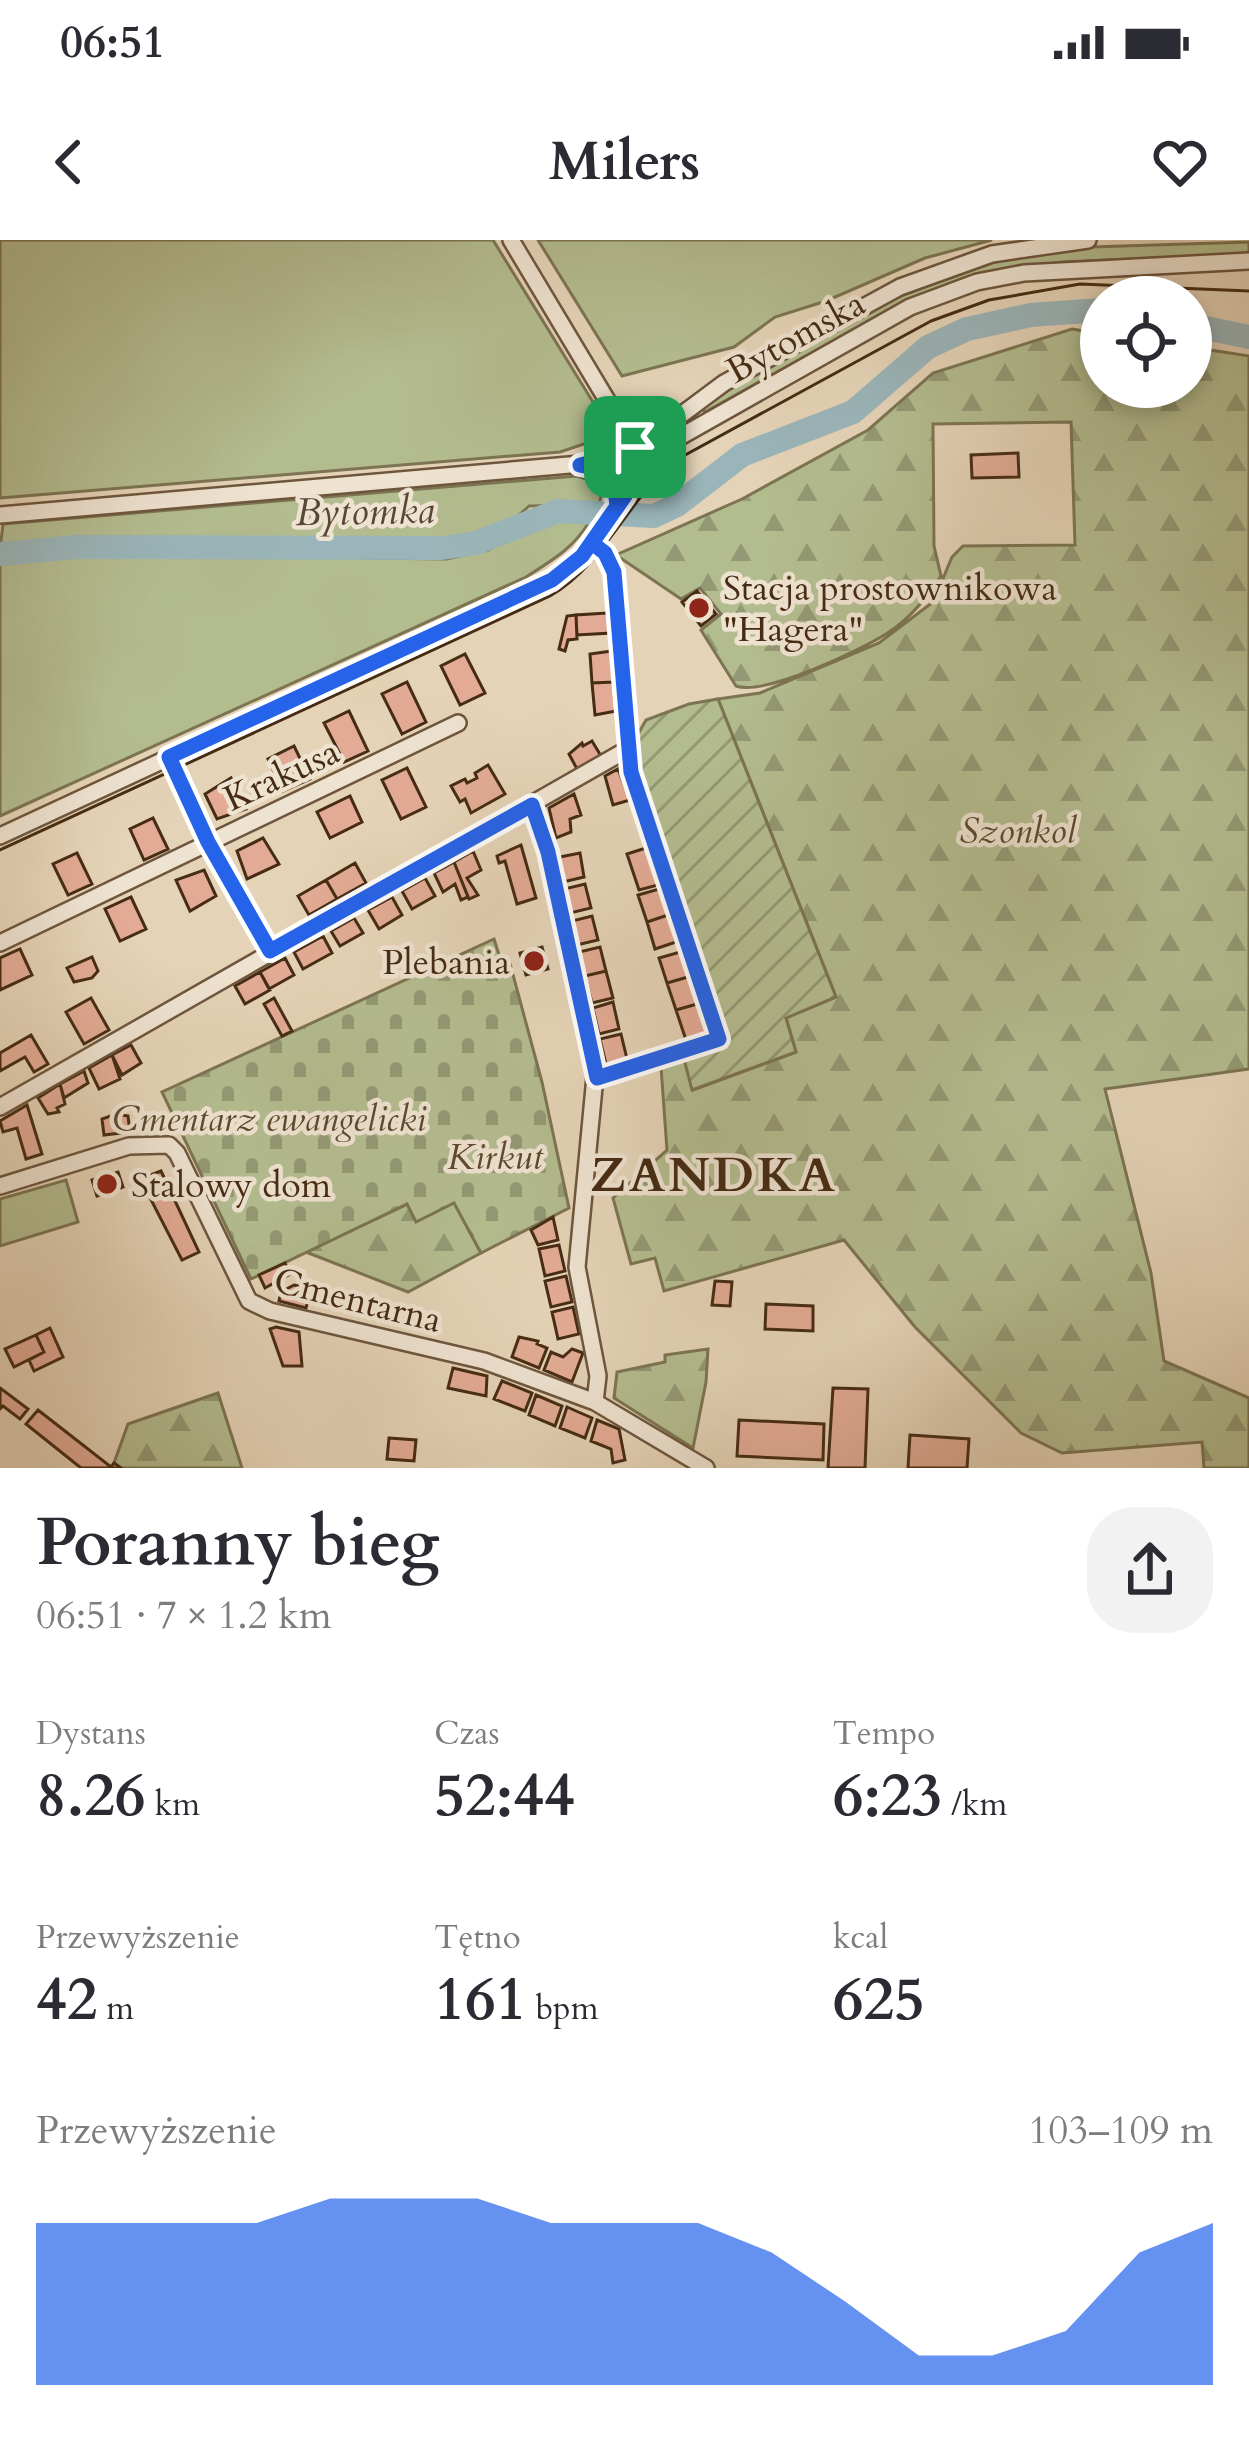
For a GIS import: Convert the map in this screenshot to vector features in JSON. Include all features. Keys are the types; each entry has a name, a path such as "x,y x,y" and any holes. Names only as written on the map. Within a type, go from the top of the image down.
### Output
{"street":[{"path":"511,240 635,447 644,453 664,452"},
{"name":"Bytomska","path":"0,515 580,465 604,459 663,431 724,383 900,287 992,254 1088,240"},
{"name":"Bytomska","path":"0,836 538,588 569,569 664,452 694,427 910,307 957,288 1050,270 1249,261"},
{"path":"604,459 615,445 617,415"},
{"name":"Bytomska","path":"621,501 635,447"},
{"path":"580,465 606,473 621,501"},
{"path":"595,539 614,572 631,772 719,1039 597,1078"},
{"name":"Krakusa","path":"0,943 458,723"},
{"path":"0,1107 628,749"},
{"path":"169,757 208,842 270,951"},
{"path":"532,805 548,852 597,1078 577,1267 598,1376 595,1402"},
{"name":"Cmentarna","path":"0,1186 129,1146 170,1144 249,1301 270,1311 484,1361 595,1402 706,1468"}],"green space":[{"path":"0,240 493,240 596,407 598,432 593,441 560,452 0,498"},
{"path":"538,240 992,240 925,258 826,301 775,317 734,347 622,376"},
{"path":"1249,242 1249,254 1061,262 964,278 891,309 705,412 702,408 748,377 888,301 986,263 1091,247"},
{"name":"Szonkol","path":"1072,329 1080,330 1080,408 1212,408 1212,350 1249,356 1249,1069 1105,1089 1151,1273 1164,1361 1249,1398 1249,1468 1204,1468 1202,1442 1062,1453 1021,1433 915,1327 844,1240 664,1291 655,1258 631,1264 613,1198 667,1150 660,1053 682,1051 693,1090 796,1052 786,1018 836,997 718,699 760,693 879,643 933,602 952,557 963,546 1075,545 1071,422 933,424 934,546 941,576 918,607 889,632 790,678 736,686 701,630 721,614 700,588 681,599 616,555 742,499 868,430 933,373"},
{"path":"577,476 595,482 599,505 529,506 492,531 449,542 115,538 27,542 0,549 3,524"},
{"path":"544,519 589,522 569,547 526,577 0,816 0,561 68,554 446,559 488,550"},
{"path":"718,699 836,997 786,1018 796,1052 692,1090 682,1051 720,1035 626,755 646,720"},
{"path":"494,939 501,961 509,960 569,1208 481,1253 454,1203 416,1222 407,1204 251,1279 162,1092"},
{"path":"66,1180 78,1222 0,1246 0,1199"},
{"path":"454,1202 481,1253 408,1292 306,1252 408,1204"},
{"path":"708,1349 693,1448 614,1398 617,1372 665,1362 665,1355"},
{"path":"218,1393 242,1468 121,1468 114,1463 128,1424"}],"building":[{"path":"1018,453 1019,477 972,478 971,455"},
{"name":"Stacja prostownikowa \"Hagera\"","path":"697,591 716,614 701,626 682,602"},
{"path":"607,613 611,633 577,635 576,615"},
{"path":"576,615 577,639 568,640 565,651 559,649 567,616"},
{"path":"612,651 614,682 592,683 590,654"},
{"path":"465,654 485,693 460,705 441,666"},
{"path":"407,682 426,722 402,734 382,694"},
{"path":"614,682 616,711 595,715 592,683"},
{"path":"349,711 368,751 344,762 324,723"},
{"path":"592,741 601,756 577,769 569,754"},
{"path":"294,746 310,779 283,791 268,759"},
{"path":"488,765 505,794 471,813 451,786 477,778 475,773"},
{"path":"407,768 426,807 401,819 382,780"},
{"path":"618,769 630,800 613,805 605,776"},
{"path":"231,778 246,809 217,819 205,794"},
{"path":"574,794 581,815 570,819 571,832 556,838 549,808"},
{"path":"350,796 362,822 330,838 317,812"},
{"path":"153,818 168,849 144,860 130,829"},
{"path":"263,838 279,864 247,879 237,851"},
{"path":"521,845 536,898 517,904 505,861 499,863 497,856"},
{"path":"646,848 658,885 639,890 627,854"},
{"path":"473,851 481,870 467,878 478,895 469,899 454,862"},
{"path":"77,853 92,884 68,895 53,864"},
{"path":"580,853 584,877 563,882 560,857"},
{"path":"454,862 468,897 461,900 455,884 443,892 434,873"},
{"path":"355,863 366,883 337,899 326,880"},
{"path":"204,870 216,896 190,911 176,880"},
{"path":"425,878 435,896 412,909 402,891"},
{"path":"326,880 337,899 309,915 298,896"},
{"path":"585,884 591,908 570,913 564,889"},
{"path":"659,889 668,915 647,922 638,895"},
{"path":"131,897 146,929 120,941 105,909"},
{"path":"392,897 402,915 379,929 368,910"},
{"path":"668,915 676,942 655,949 647,922"},
{"path":"592,916 598,940 577,945 572,921"},
{"path":"354,918 363,933 340,946 331,931"},
{"path":"323,936 332,953 303,969 294,952"},
{"name":"Plebania","path":"542,947 548,969 526,975 520,953"},
{"path":"600,947 606,971 585,976 579,952"},
{"path":"20,949 32,975 0,990 0,958"},
{"path":"680,952 688,977 667,983 659,958"},
{"path":"92,957 98,971 92,978 74,982 67,968"},
{"path":"285,958 294,975 269,989 260,972"},
{"path":"606,971 613,998 592,1003 585,976"},
{"path":"260,972 270,990 245,1004 235,986"},
{"path":"688,977 697,1004 676,1010 667,983"},
{"path":"91,998 109,1030 84,1044 66,1012"},
{"path":"274,998 292,1031 282,1036 264,1004"},
{"path":"613,1002 619,1029 599,1034 593,1008"},
{"path":"697,1004 707,1036 687,1043 676,1010"},
{"path":"621,1034 627,1059 606,1064 600,1039"},
{"path":"31,1035 48,1064 34,1072 25,1057 0,1071 0,1053"},
{"path":"131,1045 141,1063 122,1075 112,1055"},
{"path":"112,1055 120,1079 99,1089 89,1068"},
{"path":"84,1071 88,1083 64,1098 60,1084"},
{"path":"60,1084 65,1104 57,1108 59,1112 48,1114 38,1098"},
{"path":"27,1105 42,1154 26,1159 17,1128 3,1132 0,1121"},
{"path":"128,1116 130,1132 104,1135 102,1119"},
{"path":"161,1171 199,1252 182,1260 143,1178"},
{"name":"Stalowy dom","path":"118,1172 123,1187 97,1196 92,1180"},
{"path":"553,1217 558,1240 538,1245 531,1230"},
{"path":"559,1245 565,1271 545,1276 539,1249"},
{"path":"285,1263 290,1274 265,1288 259,1275"},
{"path":"566,1276 572,1302 551,1307 545,1281"},
{"path":"715,1281 732,1282 730,1306 712,1305"},
{"path":"294,1285 311,1289 306,1308 279,1301 281,1292"},
{"path":"766,1304 813,1306 813,1331 765,1329"},
{"path":"573,1307 579,1334 558,1339 552,1312"},
{"path":"50,1328 63,1357 34,1371 29,1360 44,1352 36,1335"},
{"path":"270,1329 299,1332 302,1366 283,1366"},
{"path":"36,1335 44,1352 14,1367 5,1349"},
{"path":"519,1337 547,1348 539,1368 512,1357"},
{"path":"572,1349 583,1353 572,1382 544,1370 551,1352 563,1357"},
{"path":"453,1368 487,1376 486,1396 448,1388"},
{"path":"502,1381 532,1393 525,1411 494,1399"},
{"path":"0,1388 28,1409 20,1419 3,1406 0,1409"},
{"path":"833,1388 868,1389 865,1468 828,1468"},
{"path":"536,1395 562,1406 555,1426 529,1415"},
{"path":"567,1407 592,1418 585,1438 560,1428"},
{"path":"38,1410 111,1467 114,1463 121,1468 81,1468 26,1424"},
{"path":"597,1420 619,1429 625,1460 613,1463 611,1449 591,1441"},
{"path":"739,1420 824,1424 823,1460 737,1456"},
{"path":"910,1435 969,1439 967,1468 908,1468"},
{"path":"389,1438 416,1440 414,1461 387,1459"}],"waterway":[{"name":"Bytomka","path":"0,554 75,547 442,548 476,543 558,511 654,516 677,505 742,455 853,412 928,347 967,329 1031,315 1080,312"},
{"name":"Bytomka","path":"1212,329 1249,337"}],"tram line":[{"path":"0,850 550,596 586,567 676,460 931,321 989,300 1080,284 1249,291"}],"place":[{"name":"Stacja prostownikowa \"Hagera\"","path":"699,608"},
{"name":"Plebania","path":"534,961"},
{"name":"Stalowy dom","path":"107,1184"}],"district":[{"name":"ZANDKA","path":"714,1174"}],"route":[{"path":"617,415 635,447 625,496 592,543 605,553 614,572 631,772 719,1039 597,1078 548,852 532,805 270,951 208,842 169,757 538,588 569,569 617,506 614,483 606,473 580,465 604,459 611,452 617,415"}],"park label":[{"name":"Cmentarz ewangelicki","path":"269,1118"},
{"name":"Kirkut","path":"495,1156"}]}
